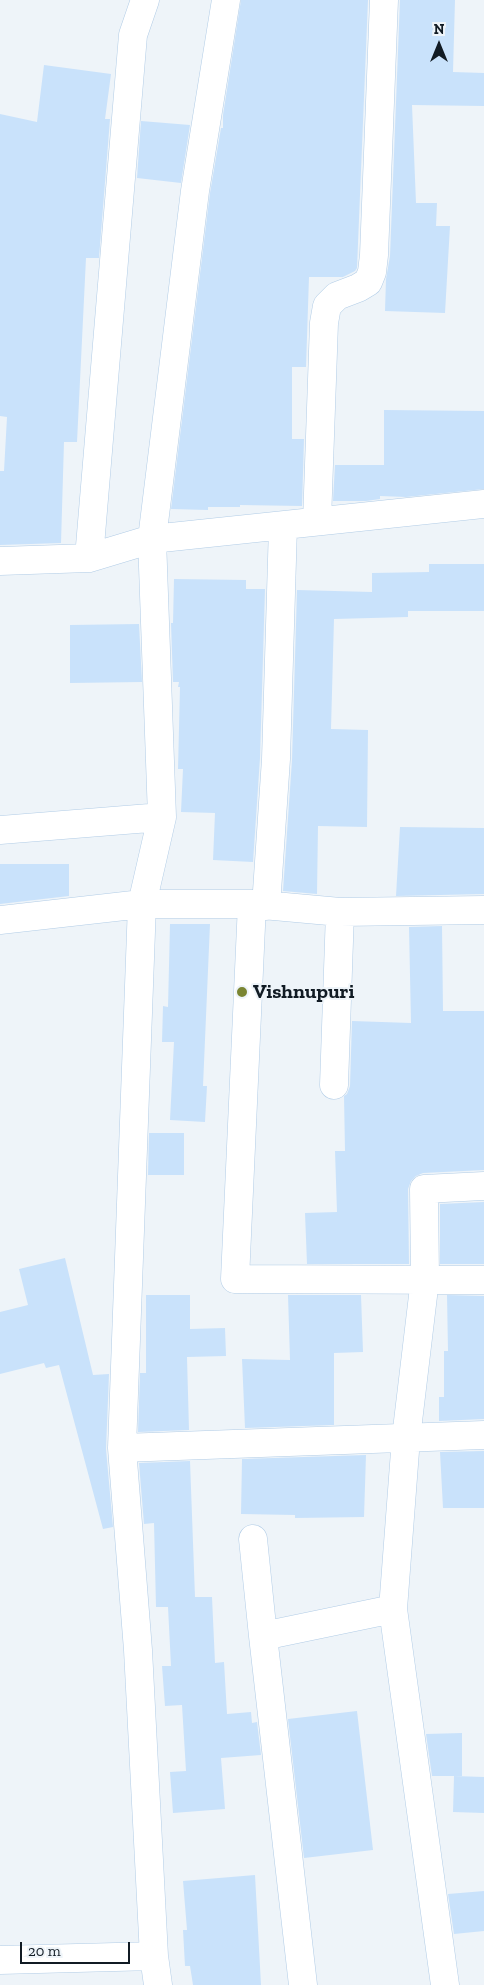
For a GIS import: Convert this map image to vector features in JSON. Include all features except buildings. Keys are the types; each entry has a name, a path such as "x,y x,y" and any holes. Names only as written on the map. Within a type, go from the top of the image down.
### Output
{"street":[{"path":"89,558 133,35 145,0"},
{"path":"158,1985 154,1956 138,1650 122,1448 142,904 162,817 152,538 195,190 226,0"},
{"path":"317,521 324,323 327,306 336,296 368,282 372,272 384,0"},
{"path":"0,561 89,558 152,538 484,504"},
{"path":"283,526 276,759 259,905 235,1279 484,1280"},
{"path":"0,830 162,817"},
{"path":"0,920 142,904 259,905 340,912 484,910"},
{"path":"334,1085 340,912"},
{"path":"445,1985 393,1610 406,1438 425,1279 424,1189 484,1186"},
{"path":"122,1448 484,1435"},
{"path":"253,1538 303,1985"},
{"path":"263,1636 393,1610"},
{"path":"0,1960 154,1956"}],"place":[{"name":"Vishnupuri","path":"242,992"}]}
